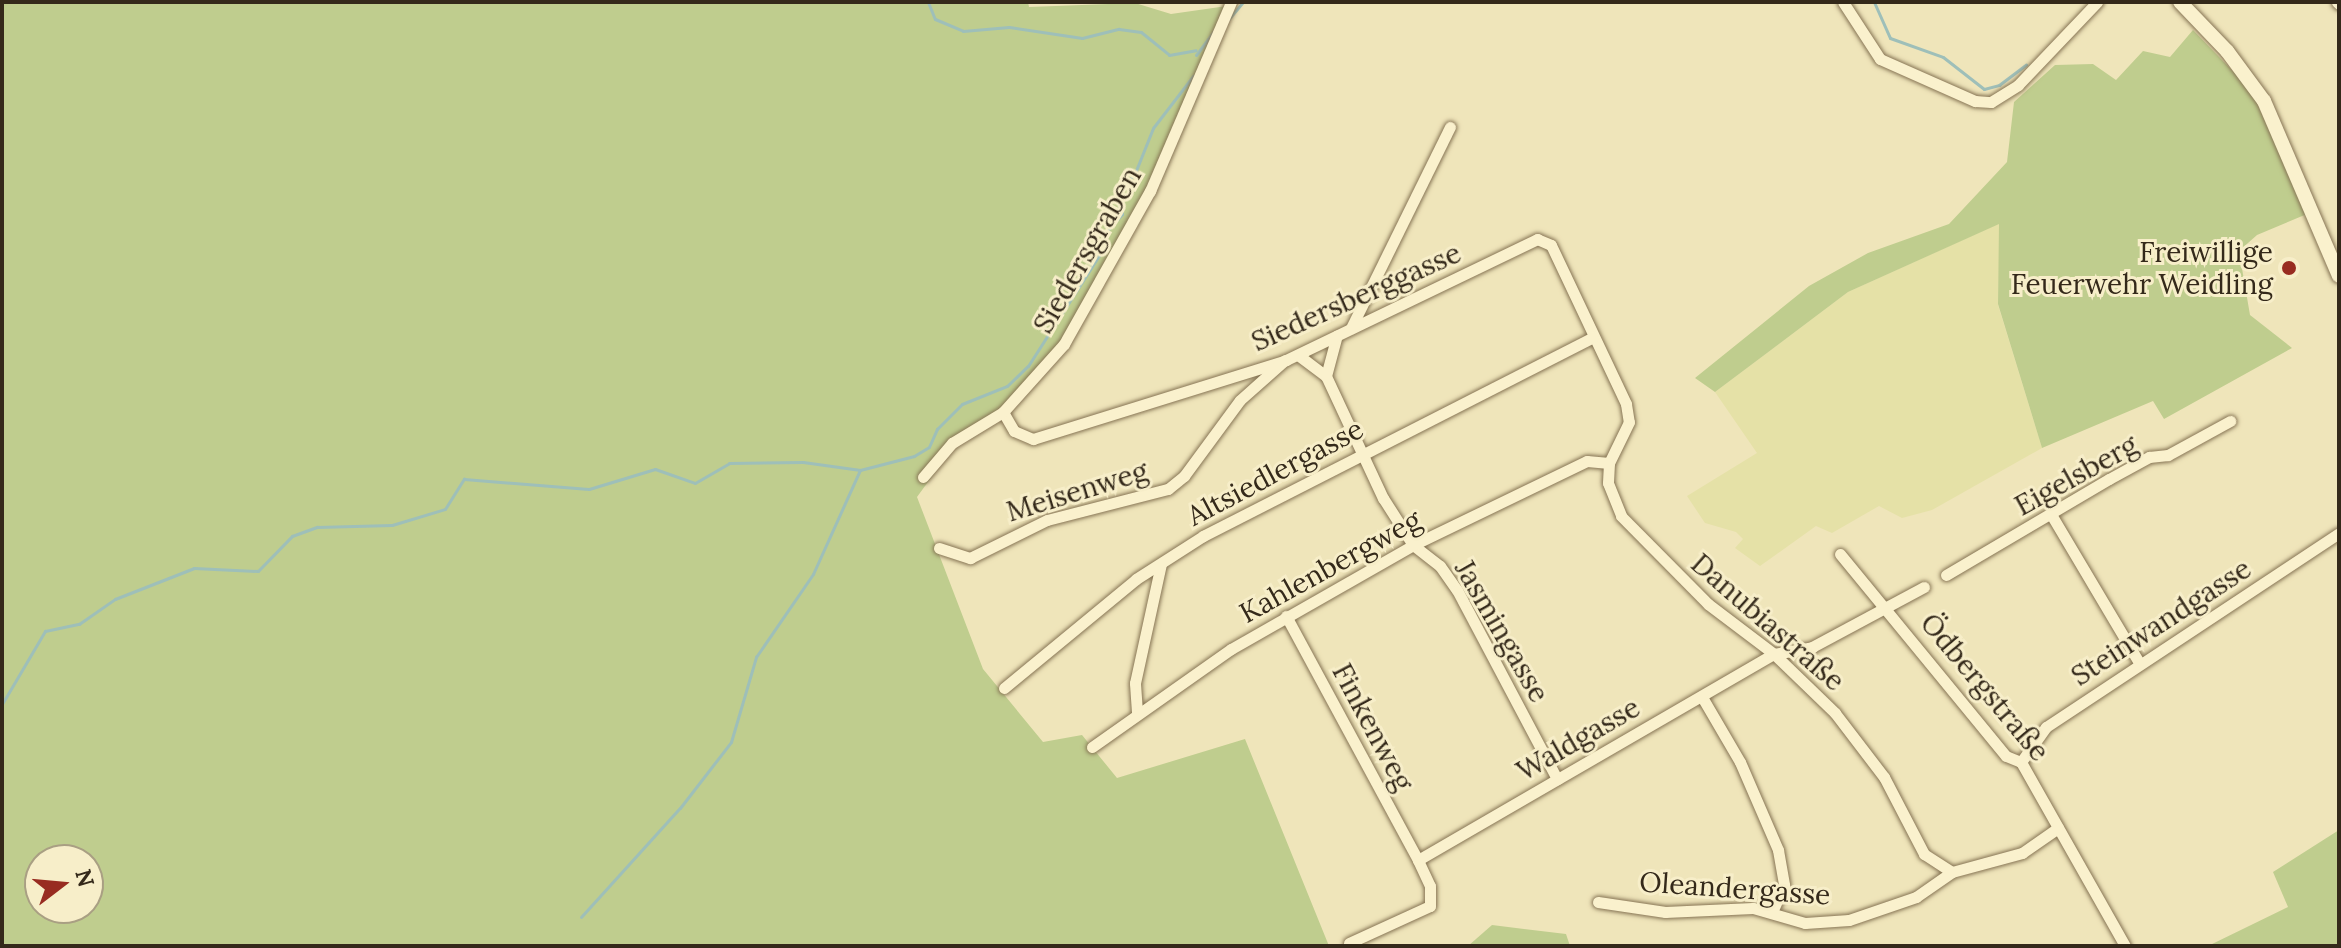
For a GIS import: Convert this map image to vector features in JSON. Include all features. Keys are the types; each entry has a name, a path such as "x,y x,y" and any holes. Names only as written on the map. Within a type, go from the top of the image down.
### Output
{"main road":[{"path":"2180,2 2227,51 2264,101 2339,276"}],"street":[{"name":"Siedersgraben","path":"923,477 952,443 1003,412 1064,344 1110,268 1182,123 1231,2"},
{"path":"1843,2 1880,59 1975,101 1991,102 2018,85 2097,2"},
{"path":"1351,328 1450,127"},
{"name":"Siedersberggasse","path":"1003,412 1014,431 1033,439 1286,360 1537,239 1551,245 1593,337"},
{"path":"1326,376 1337,335"},
{"path":"1593,337 1629,422 1609,463"},
{"name":"Altsiedlergasse","path":"1004,688 1161,564 1362,451 1593,337"},
{"name":"Jasmingasse","path":"1298,355 1326,376 1383,498 1413,545 1440,566 1457,590 1557,779"},
{"name":"Meisenweg","path":"939,548 970,558 1047,520 1168,489 1184,476 1240,400 1286,360"},
{"name":"Eigelsberg","path":"1946,575 2149,457 2168,455 2230,421"},
{"name":"Kahlenbergweg","path":"1092,747 1137,712 1286,616 1413,545 1587,461 1609,463"},
{"name":"Danubiastraße","path":"1609,463 1612,501 1621,516 1719,614 1774,654 1835,713 1884,777 1924,854 1952,872"},
{"path":"2052,516 2140,664"},
{"name":"Steinwandgasse","path":"2021,762 2046,727 2339,533"},
{"name":"Ödbergstraße","path":"1840,554 1887,607 2006,756 2021,762 2125,946"},
{"path":"1137,712 1135,683 1161,564"},
{"path":"1887,607 1924,587"},
{"name":"Waldgasse","path":"1418,860 1774,654 1812,647 1887,607"},
{"name":"Finkenweg","path":"1286,616 1418,860"},
{"path":"1702,697 1740,762 1778,850 1784,885 1772,912"},
{"path":"1952,872 2022,853 2058,828"},
{"path":"1349,943 1430,906 1430,886 1418,860"},
{"name":"Oleandergasse","path":"1598,902 1665,912 1716,907 1772,912 1805,923 1849,920 1916,897 1952,872"}],"shaded area":[{"path":"2000,223 1998,305 2042,448 1932,510 1902,518 1879,506 1832,533 1816,526 1760,566 1735,548 1743,539 1736,532 1705,523 1687,496 1757,453 1715,392 1848,292"}],"green space":[{"path":"2,2 1028,2 1029,7 1135,3 1171,14 1227,6 1164,160 1064,341 1002,407 955,445 917,497 983,669 1043,742 1082,735 1117,778 1245,739 1329,946 2,946"},
{"path":"2193,30 2251,90 2307,214 2257,235 2239,251 2250,315 2292,348 2164,419 2153,401 2042,448 1998,304 1999,224 1848,292 1715,392 1695,378 1809,286 1868,253 1949,224 2007,162 2014,102 2055,65 2093,64 2116,80 2143,51 2170,57"},
{"path":"2339,830 2339,946 2208,946 2288,907 2273,872"},
{"path":"1492,925 1566,934 1570,946 1468,946"}],"waterway":[{"path":"928,2 935,19 963,31 1009,27 1082,38 1119,29 1141,32 1169,55 1196,50"},
{"name":"Siedersgraben","path":"1227,21 1243,2"},
{"name":"Siedersgraben","path":"1874,2 1890,38 1943,57 1984,89 1999,85 2026,65"},
{"name":"Siedersgraben","path":"1196,55 1215,30"},
{"name":"Siedersgraben","path":"2,704 45,631 79,624 115,599 194,568 258,571 292,536 317,527 392,525 445,509 464,479 589,489 655,469 695,483 729,463 803,462 860,470 914,456 929,447 937,429 962,404 1007,386 1028,366 1105,246 1104,234 1122,214 1116,197 1135,173 1153,128 1193,76"},
{"path":"581,917 680,808 731,742 756,657 813,574 860,470"}],"place":[{"name":"Freiwillige Feuerwehr Weidling","path":"2289,268"}]}
